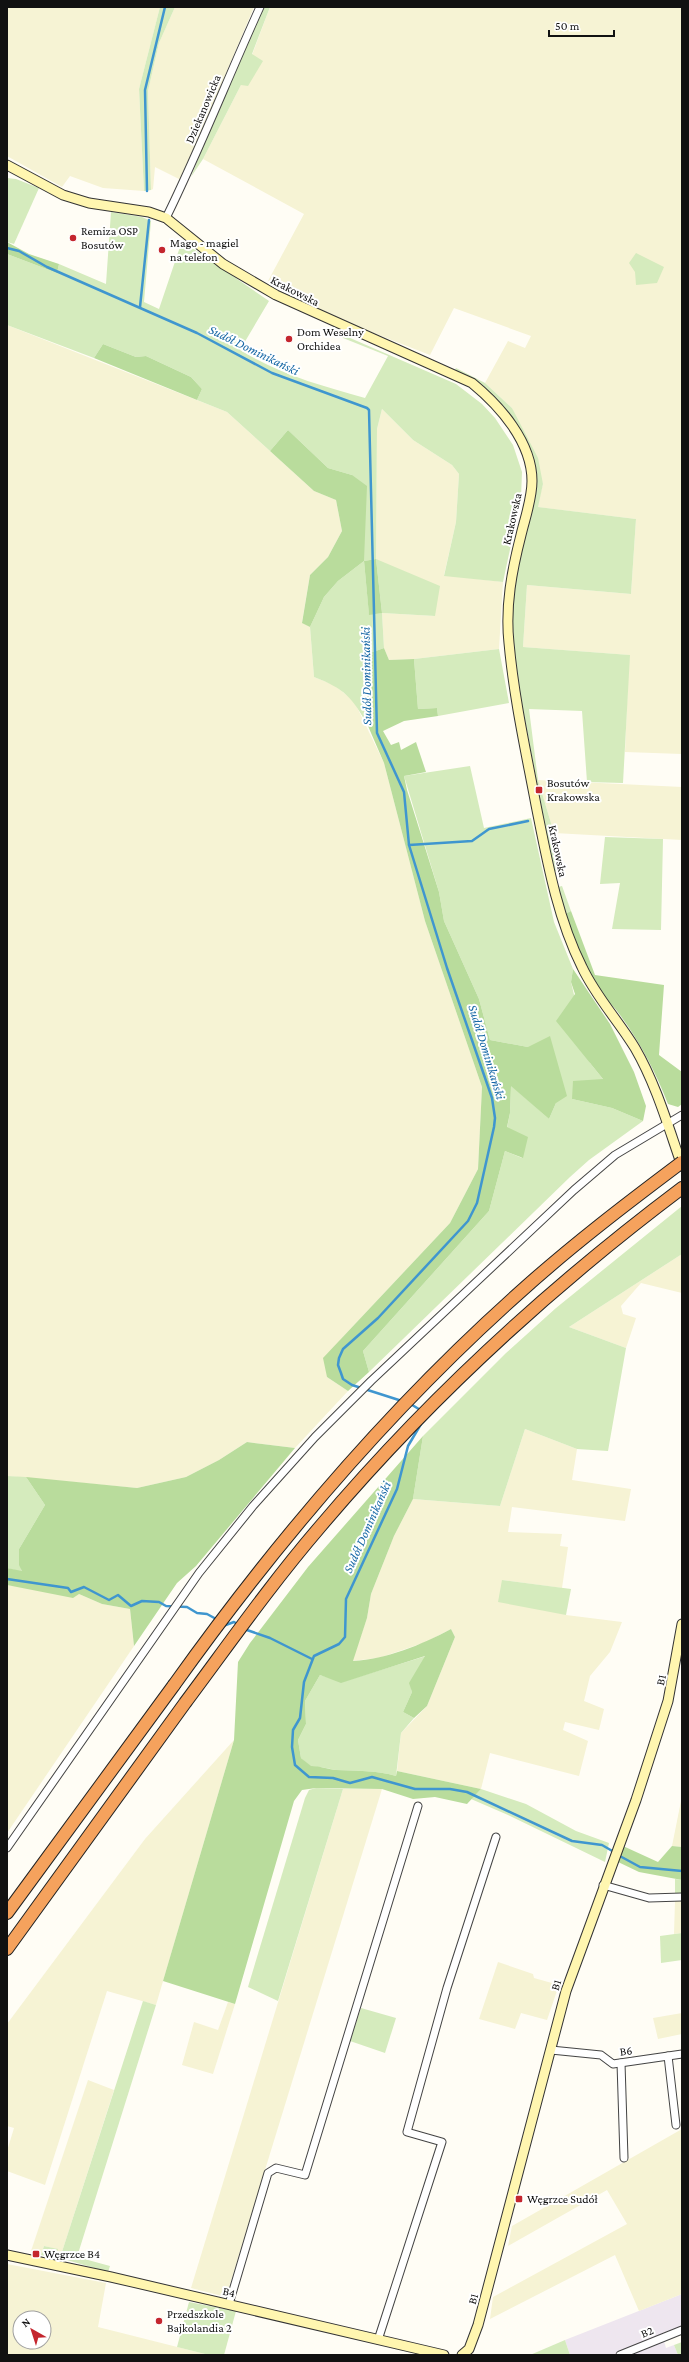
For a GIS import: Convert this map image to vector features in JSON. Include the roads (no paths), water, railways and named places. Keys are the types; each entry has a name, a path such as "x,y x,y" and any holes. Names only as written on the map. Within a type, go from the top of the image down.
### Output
{"highway":[{"path":"7,1912 174,1684 281,1542 352,1459 406,1402 520,1292 601,1224 682,1162"},
{"path":"7,1948 282,1573 400,1437 491,1346 547,1296 588,1261 682,1188"}],"street":[{"name":"Dziekanowicka","path":"166,218 191,167 220,94 260,7"},
{"name":"Krakowska","path":"7,165 63,195 96,205 149,212 166,218 223,264 276,295 472,383 496,406 520,441 530,464 532,483 511,580 508,641 518,708 546,855 563,920 581,967 596,993 620,1023 636,1050 667,1124 682,1166"},
{"path":"7,1848 178,1602 253,1506 358,1393 606,1161 626,1147 682,1115"},
{"name":"B1","path":"462,2355 470,2349 478,2325 566,1991 613,1857 636,1800 668,1701 682,1624"},
{"path":"229,2304 268,2173 276,2168 305,2175 418,1806"},
{"path":"378,2340 442,2142 407,2132 452,1973 496,1837"},
{"path":"603,1885 649,1898 682,1897"},
{"name":"B6","path":"551,2050 601,2055 613,2064 682,2054"},
{"path":"668,2056 676,2125"},
{"path":"621,2063 624,2158"},
{"name":"B4","path":"7,2255 229,2304 444,2355"},
{"name":"B2","path":"620,2355 682,2330"}],"waterway":[{"path":"147,191 145,90 165,7"},
{"path":"140,307 149,220"},
{"name":"Sudół Dominikański","path":"7,248 19,251 47,267 197,333 272,373 369,410 377,733 404,792 409,845 447,968 492,1098 495,1118 477,1203 468,1221 378,1318 343,1349 339,1358 338,1365 343,1379 352,1385 402,1401"},
{"path":"409,845 472,841 489,829 528,821"},
{"name":"Sudół Dominikański","path":"409,1403 422,1411"},
{"name":"Sudół Dominikański","path":"421,1424 408,1446 397,1489 346,1599 345,1637 339,1644 314,1656 304,1682 300,1718 293,1730 292,1747 295,1765 309,1777 333,1778 350,1783 372,1777 415,1789 450,1789 467,1792 572,1841 602,1845 614,1852"},
{"path":"7,1579 68,1588 71,1592 84,1587 109,1600 118,1595 131,1606 142,1601 159,1602 166,1606 187,1607 197,1613 207,1614 218,1620"},
{"path":"223,1626 234,1622 239,1625"},
{"path":"244,1629 270,1638 312,1659"},
{"name":"Sudół Dominikański","path":"618,1855 640,1867 682,1871"}],"place":[{"name":"Remiza OSP Bosutów","path":"73,238"},
{"name":"Mago - magiel na telefon","path":"162,250"},
{"name":"Dom Weselny Orchidea","path":"289,339"},
{"name":"Bosutów Krakowska","path":"539,790"},
{"name":"Węgrzce Sudół","path":"519,2199"},
{"name":"Węgrzce B4","path":"36,2254"},
{"name":"Przedszkole Bajkolandia 2","path":"159,2321"}]}
